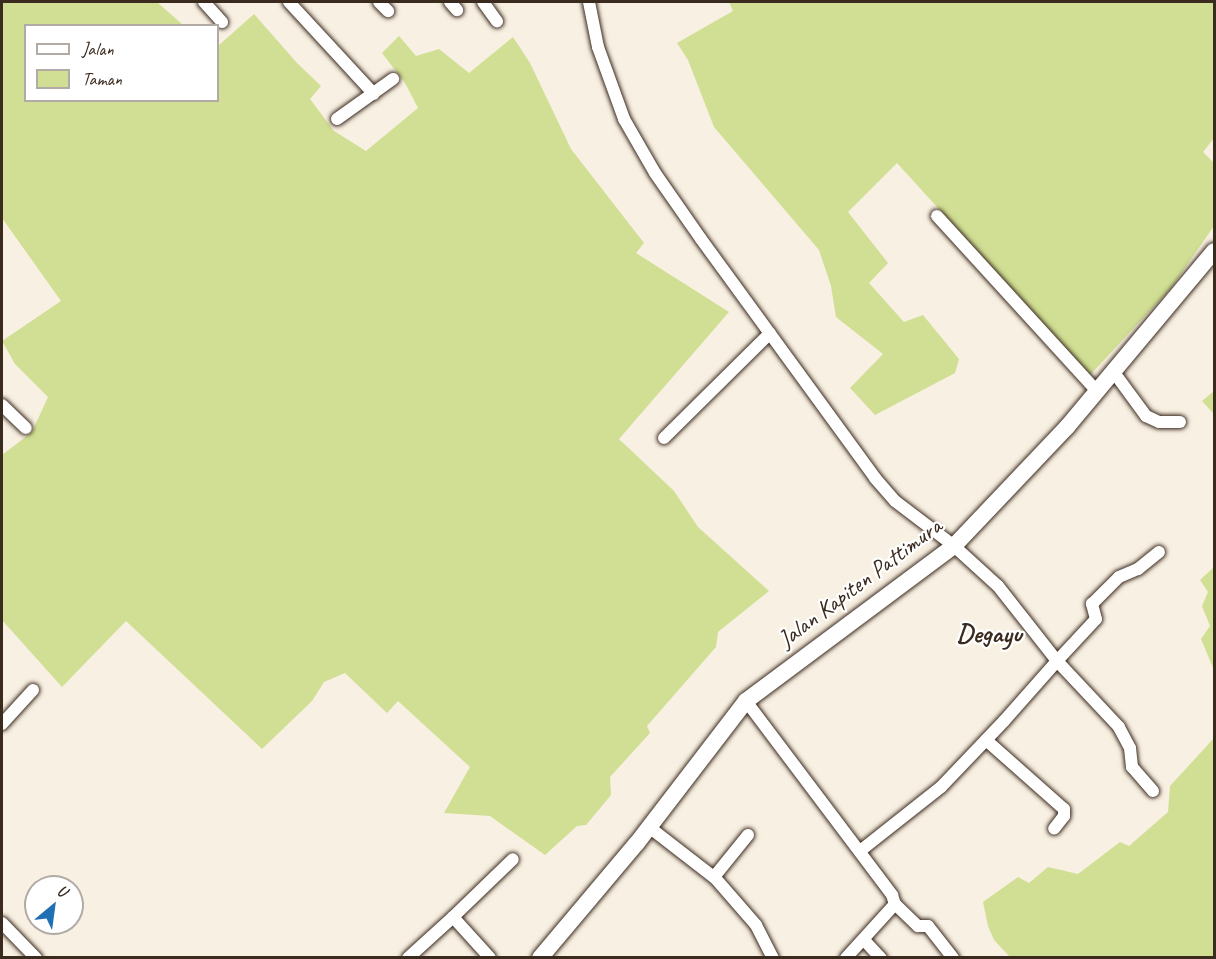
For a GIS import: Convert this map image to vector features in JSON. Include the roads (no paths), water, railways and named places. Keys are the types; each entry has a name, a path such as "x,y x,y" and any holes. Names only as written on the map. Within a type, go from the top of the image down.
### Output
{"street":[{"path":"204,2 222,22"},
{"path":"289,2 374,94"},
{"path":"483,2 497,21"},
{"path":"589,2 598,47 624,119 655,173 875,478 895,501 954,546 998,586 1057,661 1119,728 1130,748 1132,767 1153,791"},
{"path":"337,119 393,78"},
{"path":"937,216 1097,391"},
{"name":"Jalan Kapiten Pattimura","path":"540,957 650,827 746,701 954,546 1067,427 1215,251"},
{"path":"664,438 770,333"},
{"path":"1113,371 1134,402 1154,420 1180,422"},
{"path":"2,405 26,428"},
{"path":"860,851 941,787 987,740 1096,619 1092,604 1119,577 1138,569 1159,552"},
{"path":"2,724 33,690"},
{"path":"746,701 890,889 895,904 918,926 928,926 953,957"},
{"path":"987,740 1064,809 1064,816 1054,829"},
{"path":"650,827 714,877 756,925 773,957"},
{"path":"714,877 748,835"},
{"path":"408,957 513,859"},
{"path":"846,957 895,904"},
{"path":"453,917 490,957"},
{"path":"2,923 36,957"},
{"path":"864,940 881,957"}],"district":[{"name":"Degayu","path":"989,634"}]}
